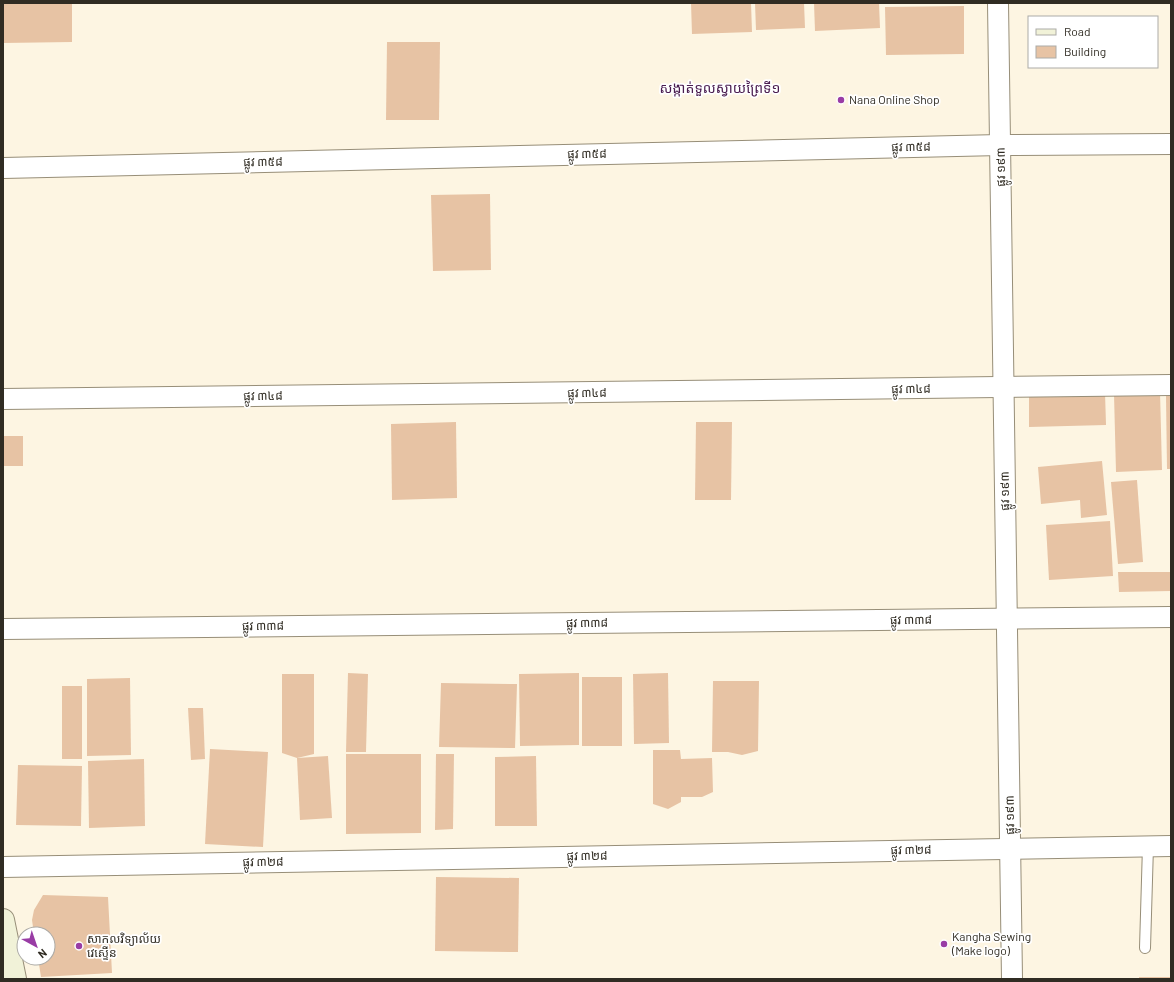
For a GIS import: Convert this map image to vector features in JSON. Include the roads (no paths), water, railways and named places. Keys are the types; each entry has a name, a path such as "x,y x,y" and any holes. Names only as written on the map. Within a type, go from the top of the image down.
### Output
{"street":[{"name":"ផ្លូវ ១៩៣","path":"998,3 1012,979"},
{"name":"ផ្លូវ ៣៥៨","path":"3,168 1000,145 1171,144"},
{"name":"ផ្លូវ ៣៤៨","path":"3,399 1171,385"},
{"name":"ផ្លូវ ៣៣៨","path":"3,629 1171,617"},
{"name":"ផ្លូវ ៣២៨","path":"3,867 1171,846"},
{"path":"3,920 15,979"}],"lane":[{"path":"1145,948 1148,846"}],"place":[{"name":"Nana Online Shop","path":"841,100"},
{"name":"Kangha Sewing (Make logo)","path":"944,944"},
{"name":"សាកលវិទ្យាល័យ វេស្ទើន","path":"79,946"}],"district":[{"name":"សង្កាត់ទួលស្វាយព្រៃទី១","path":"720,88"}]}
